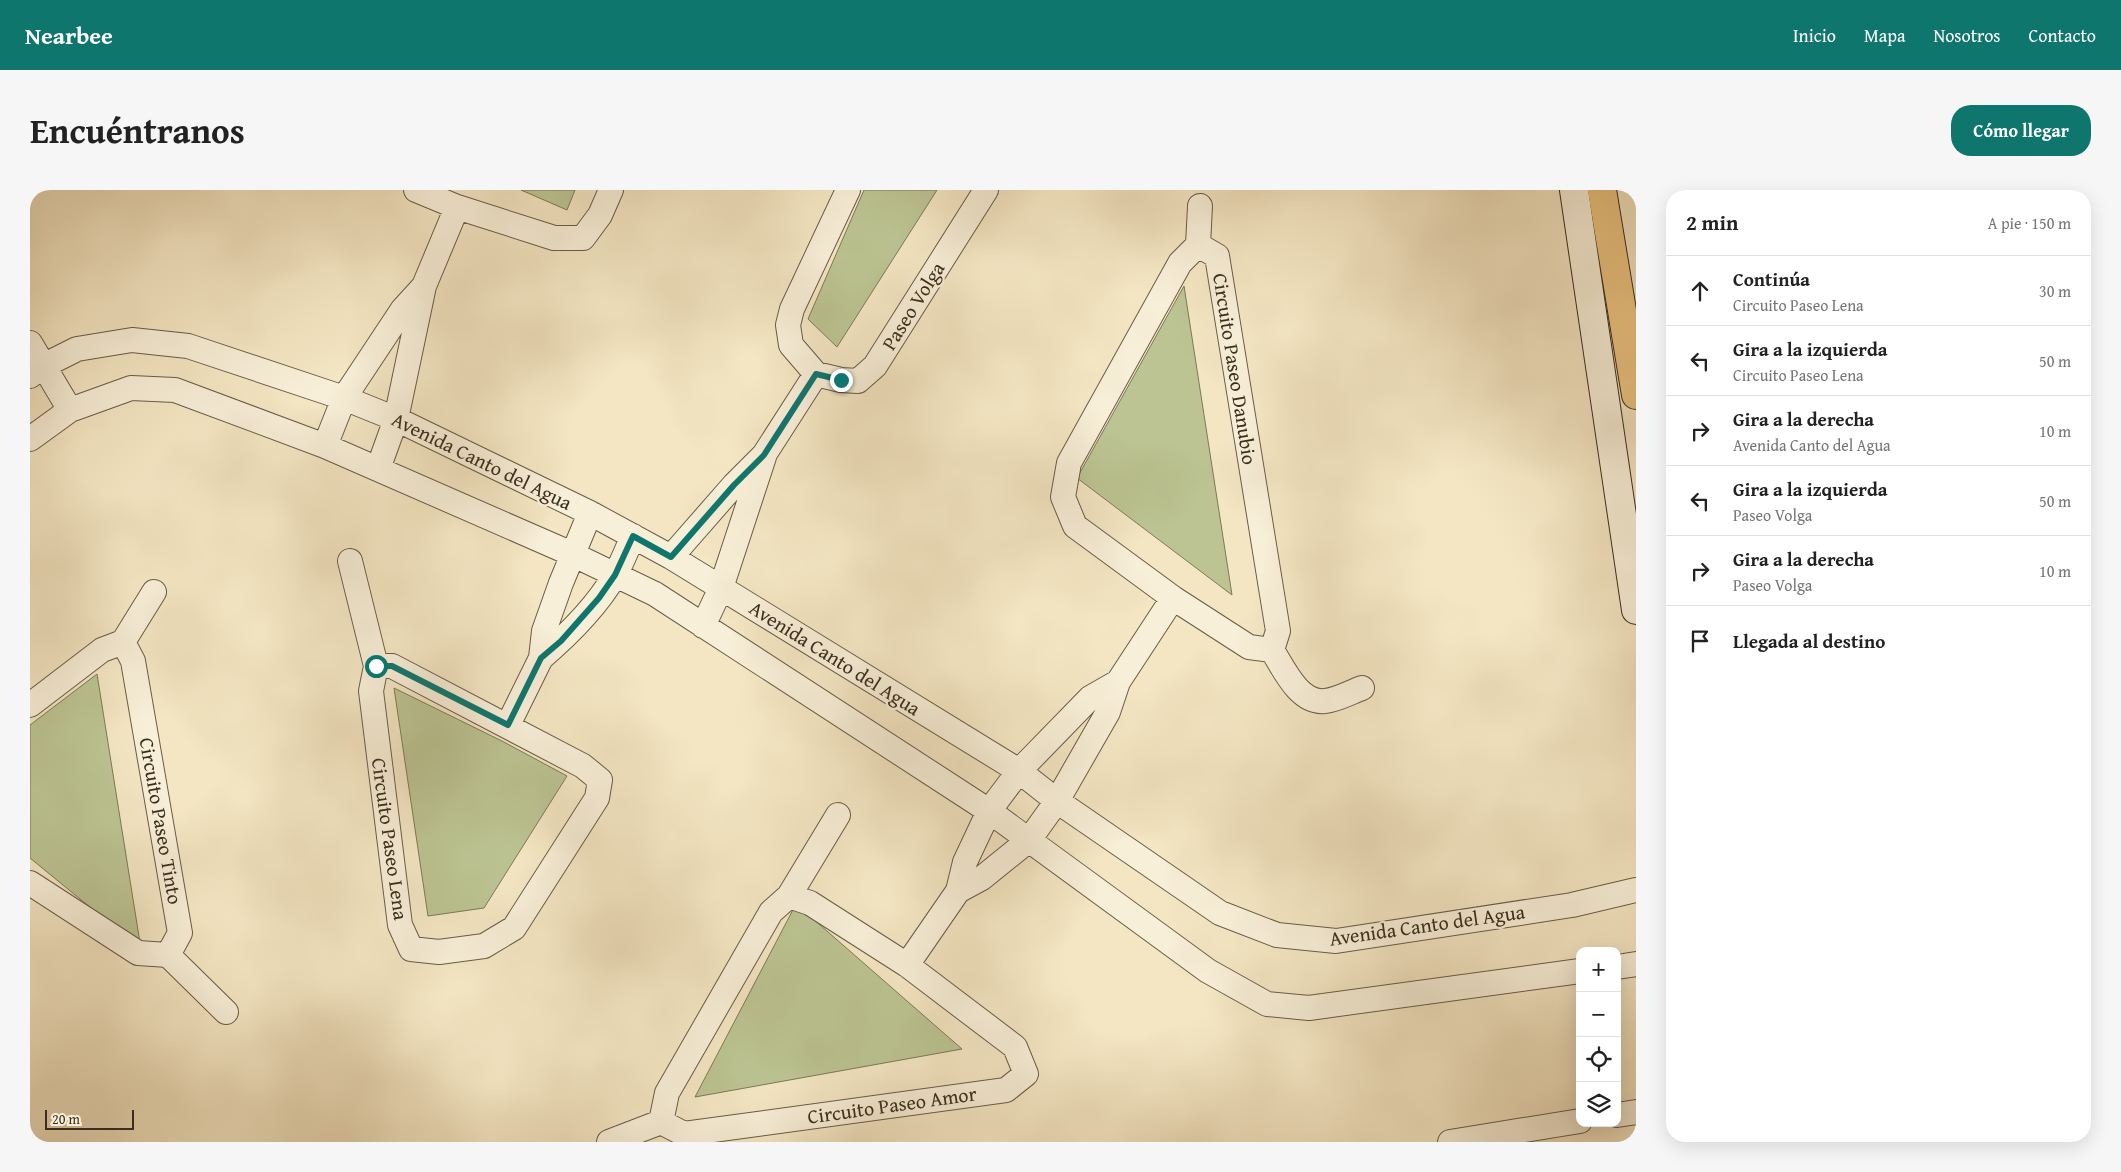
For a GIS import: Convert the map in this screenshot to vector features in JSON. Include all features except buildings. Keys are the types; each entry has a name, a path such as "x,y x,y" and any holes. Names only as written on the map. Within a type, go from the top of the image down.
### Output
{"main road":[{"path":"1602,190 1636,394"}],"street":[{"path":"416,190 456,207 554,238 583,238 600,215 611,190"},
{"path":"671,557 734,485 764,455 816,374 791,346 788,325 792,309 848,190"},
{"name":"Paseo Volga","path":"816,374 841,380 858,381 875,366 986,190"},
{"path":"1574,190 1636,610"},
{"path":"1198,245 1200,206"},
{"path":"378,469 396,419 424,286 456,207"},
{"name":"Circuito Paseo Danubio","path":"1198,245 1217,256 1278,631 1272,650 1249,647 1173,598 1075,526 1063,497 1069,464 1180,263 1198,245"},
{"path":"325,446 344,398 402,309 424,286"},
{"name":"Avenida Canto del Agua","path":"36,371 77,350 132,340 188,346 344,398 396,419 590,513 671,557 1019,771 1057,801 1220,913 1277,934 1336,941 1572,905 1636,890"},
{"path":"30,343 36,371 70,410"},
{"path":"30,439 70,410 131,388 175,390 325,446 572,554 655,594 989,811 1208,971 1267,1004 1310,1008 1576,972"},
{"path":"703,626 721,588 764,455"},
{"path":"508,725 541,658 544,631 572,554 590,513"},
{"path":"541,658 561,641 599,598 615,575 633,536"},
{"path":"350,561 376,666"},
{"path":"30,705 102,650 123,642 154,592"},
{"path":"958,891 982,878 1029,840 1057,801 1108,712 1118,682 1173,598"},
{"name":"Circuito Paseo Tinto","path":"123,642 133,661 180,933 168,955"},
{"path":"1272,650 1296,688 1308,699 1325,701 1362,688"},
{"name":"Circuito Paseo Lena","path":"376,666 392,666 508,725 583,766 600,780 597,798 514,928 484,946 439,952 412,949 400,924 371,691 376,666"},
{"path":"907,965 958,891 965,862 989,811 1019,771 1090,698 1118,682"},
{"path":"609,1142 661,1122 667,1093 771,912 789,896 838,815"},
{"path":"30,883 138,953 168,955 226,1012"},
{"name":"Circuito Paseo Amor","path":"661,1122 684,1134 1006,1090 1026,1074 1015,1047 907,965 810,903 789,896"},
{"path":"1621,966 1636,964"},
{"path":"1621,1114 1636,1112"},
{"path":"1450,1142 1576,1122"}],"green space":[{"path":"521,190 575,190 567,210"},
{"path":"864,190 937,190 837,347 808,319"},
{"path":"1184,286 1232,595 1077,478"},
{"path":"97,674 141,949 30,858 30,725"},
{"path":"394,688 502,741 567,776 484,908 428,916"},
{"path":"796,904 962,1049 695,1097"}],"route":[{"path":"376,666 392,666 508,725 541,658 561,641 599,598 615,575 633,536 671,557 734,485 764,455 816,374 841,380"}]}
